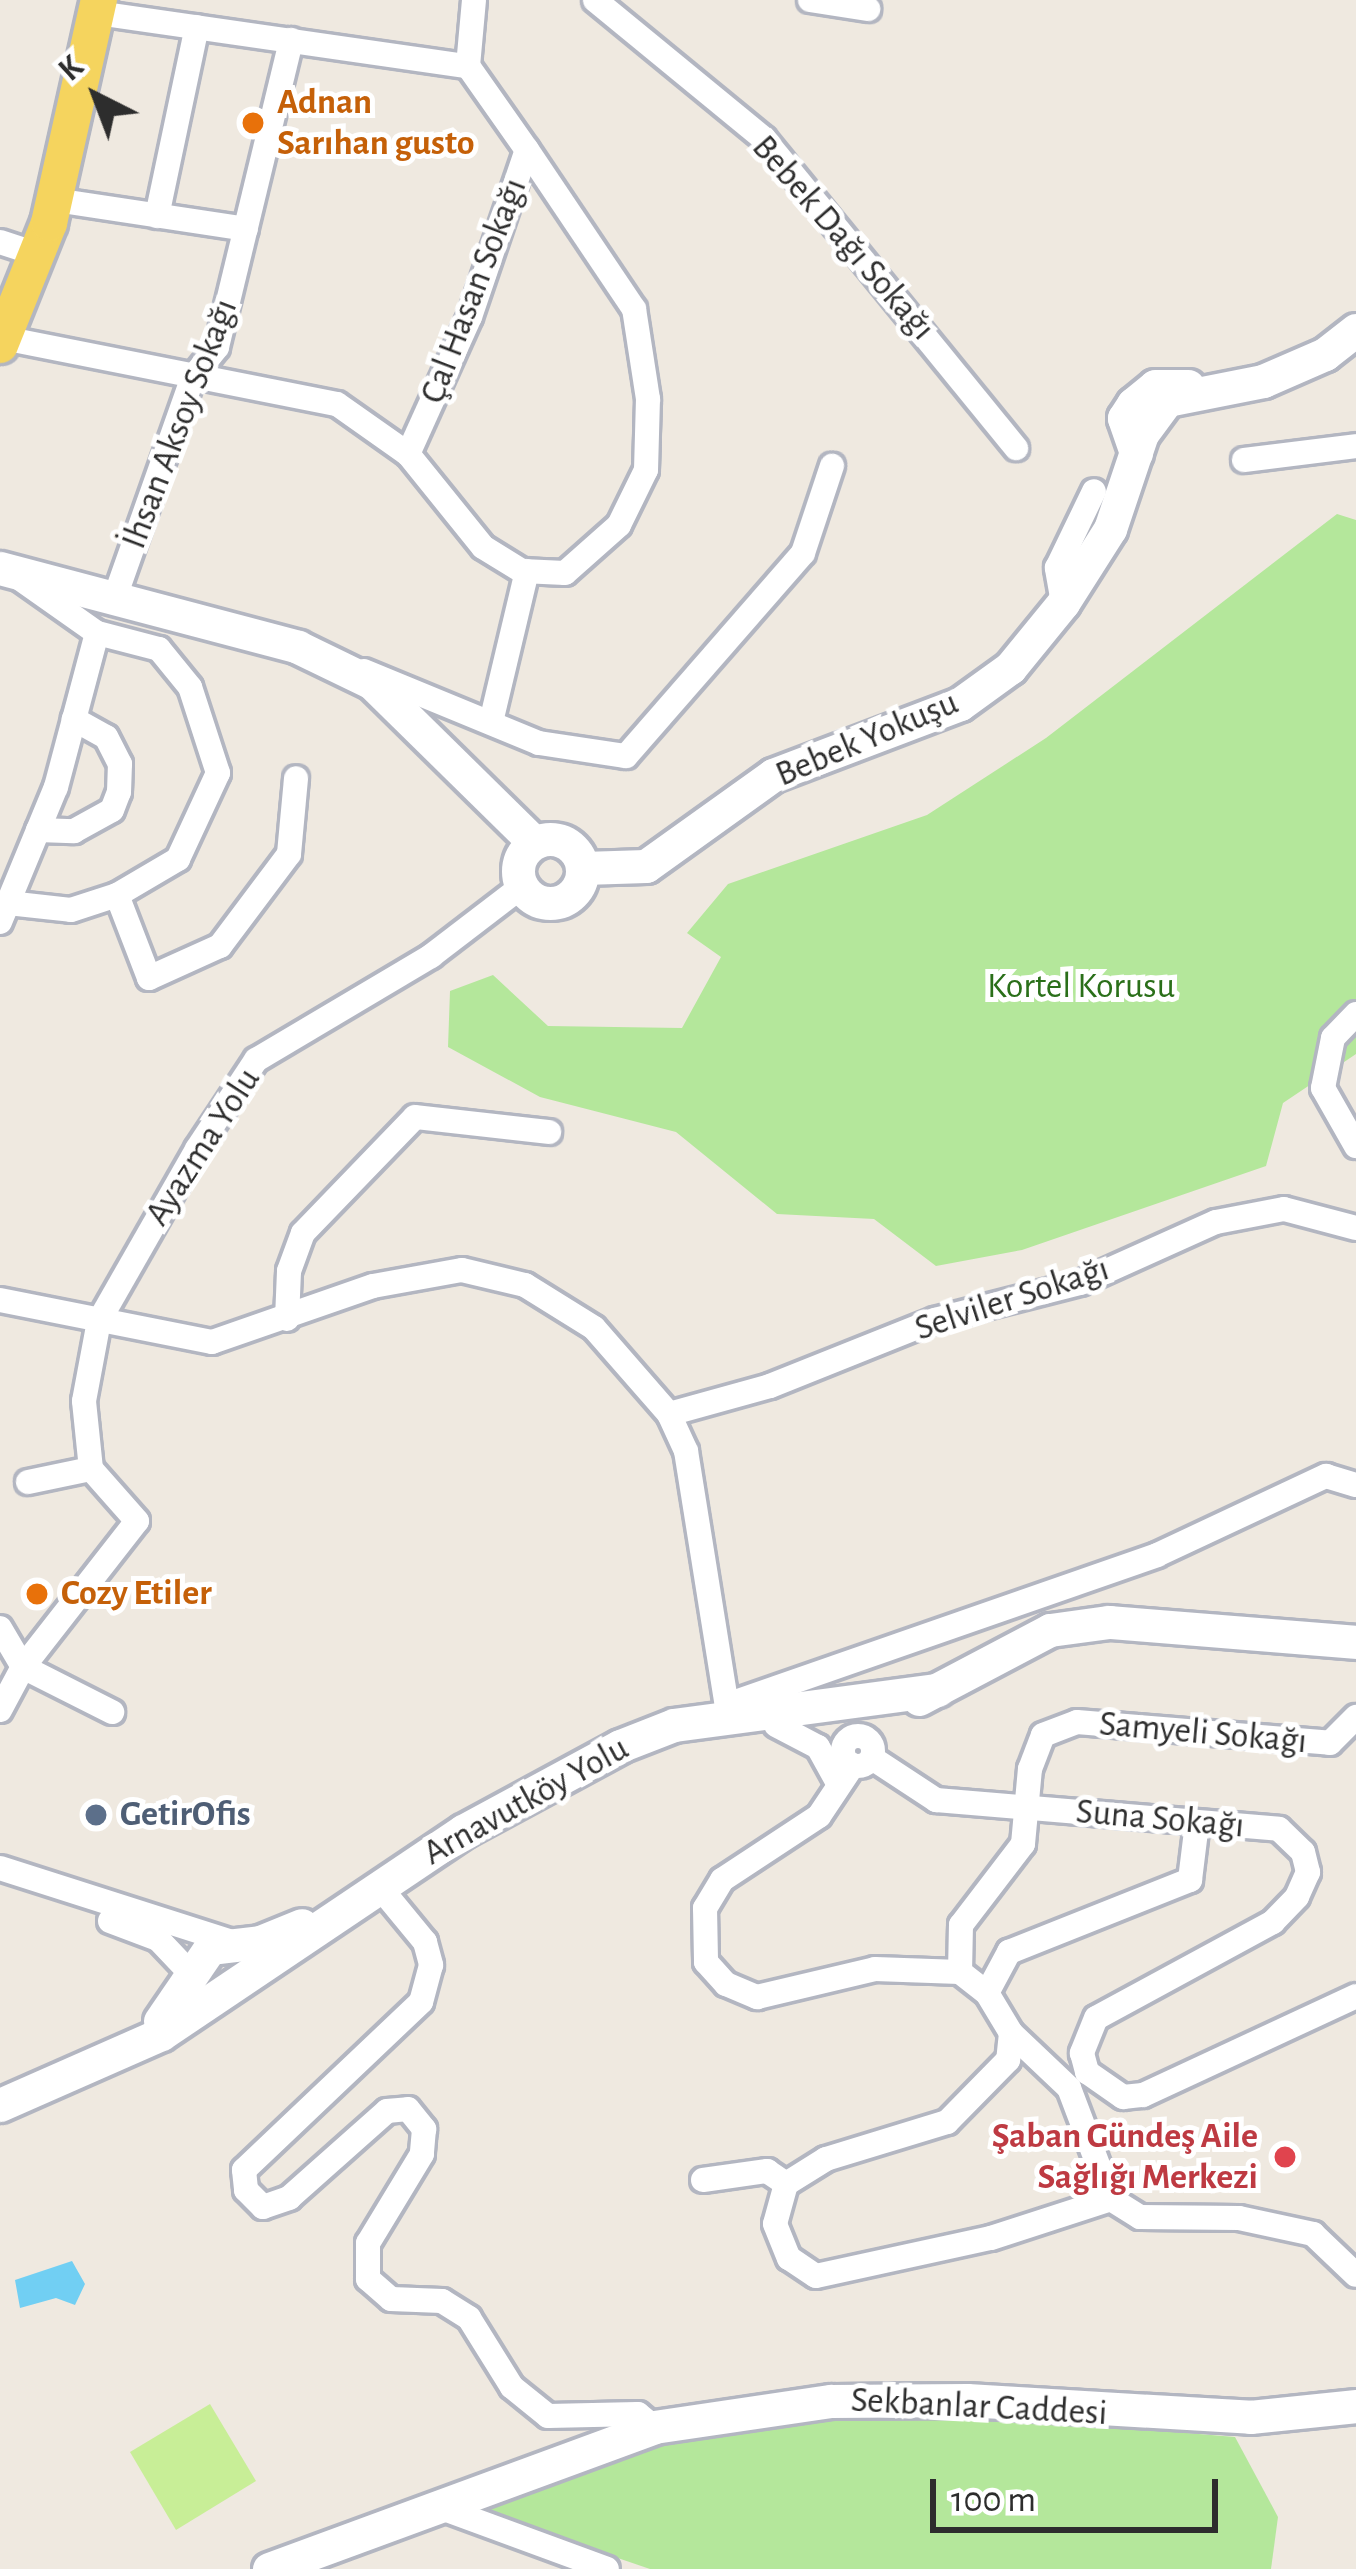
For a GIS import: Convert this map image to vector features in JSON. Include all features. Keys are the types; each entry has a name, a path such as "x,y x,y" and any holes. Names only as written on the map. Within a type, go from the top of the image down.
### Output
{"main road":[{"path":"1,342 55,200 98,7"}],"street":[{"path":"98,7 197,27 468,66 474,0"},
{"name":"Bebek Dağı Sokağı","path":"595,0 764,139 1016,448"},
{"path":"810,0 868,9"},
{"path":"157,216 197,27"},
{"name":"İhsan Aksoy Sokağı","path":"115,597 193,377 217,347 291,40"},
{"name":"Çal Hasan Sokağı","path":"408,454 470,317 527,151 468,66"},
{"path":"1,342 337,404 408,454 483,547 526,571 566,573 619,525 646,470 648,399 634,309 527,151"},
{"path":"55,200 246,229"},
{"path":"0,242 37,254"},
{"name":"Bebek Yokuşu","path":"583,868 646,866 772,776 960,704 1010,668 1064,603 1110,529 1136,453 1124,418 1144,391 1168,382 1220,390 1304,363 1356,330"},
{"path":"1244,460 1356,446"},
{"path":"5,570 298,647 539,743 626,757 803,553 832,466"},
{"path":"1064,603 1057,568 1094,491"},
{"path":"5,570 97,633 159,649 190,687 218,772 178,859 118,895 71,910 2,915 38,830 97,633"},
{"path":"490,722 526,571"},
{"path":"298,647 372,683 534,842 563,840 583,868 577,889 555,903 521,887 518,864 534,842"},
{"path":"38,830 74,831 112,810 118,792 120,764 106,737 74,719"},
{"path":"118,895 149,978 220,946 289,854 296,778"},
{"name":"Ayazma Yolu","path":"99,1321 256,1060 431,956 521,887"},
{"path":"1356,1014 1326,1058 1323,1088 1348,1116 1356,1146"},
{"path":"287,1319 289,1271 303,1233 415,1117 549,1132"},
{"name":"Selviler Sokağı","path":"669,1414 770,1386 935,1320 1080,1283 1216,1222 1284,1209 1356,1228"},
{"path":"0,1300 212,1342 374,1286 462,1270 525,1286 594,1328 669,1414 686,1451 728,1712"},
{"path":"0,1710 12,1672 137,1522 91,1469 84,1401 99,1321"},
{"path":"28,1482 91,1469"},
{"path":"728,1712 1157,1555 1326,1476 1356,1485"},
{"path":"728,1712 776,1725 857,1737 1050,1630 1109,1622 1356,1642"},
{"path":"0,1628 12,1672"},
{"path":"12,1672 112,1712"},
{"path":"728,1712 857,1737"},
{"name":"Arnavutköy Yolu","path":"235,1965 334,1913 620,1746 674,1725 728,1712"},
{"name":"Samyeli Sokağı","path":"1025,1808 1043,1736 1078,1722 1330,1743 1356,1717"},
{"path":"776,1725 831,1758 838,1787"},
{"path":"857,1737 838,1787 819,1816 722,1880 705,1908 706,1962 726,1984 757,1997 875,1969 960,1972 987,1993 1011,2033 1078,2080 1123,2097 1143,2095 1356,1996"},
{"name":"Suna Sokağı","path":"857,1737 936,1800 1279,1829 1293,1838 1308,1872 1297,1897 1222,1955 1096,2018 1082,2053 1078,2080"},
{"name":"Suna Sokağı","path":"960,1972 961,1925 1023,1844 1025,1808"},
{"path":"987,1993 1010,1952 1190,1880 1197,1823"},
{"path":"0,1868 235,1965"},
{"path":"0,1885 147,1933 192,1976"},
{"path":"378,1885 425,1942 431,1965 421,2002 244,2170 246,2190 263,2207 289,2198 387,2111 408,2110 424,2128 422,2154 368,2242 368,2278 391,2299 442,2301 470,2318 512,2387 548,2416 638,2414 654,2427"},
{"path":"126,2049 170,2012 210,1948 235,1965"},
{"path":"192,1976 235,1965"},
{"path":"0,2105 126,2049 235,1965"},
{"path":"1011,2033 1008,2060 947,2122 826,2159 786,2184 775,2224 789,2258 816,2276 991,2238 1111,2199"},
{"path":"1078,2080 1111,2199 1140,2217 1239,2218 1313,2234 1356,2275"},
{"path":"703,2180 767,2171 786,2184"},
{"name":"Sekbanlar Caddesi","path":"269,2569 328,2555 436,2506 654,2427 831,2401 1250,2417 1356,2406"},
{"path":"436,2506 608,2569"}],"green space":[{"name":"Kortel Korusu","path":"1337,514 1356,520 1356,1054 1283,1103 1266,1166 1022,1250 936,1266 874,1219 777,1214 676,1132 540,1097 448,1047 450,991 493,975 548,1026 682,1028 721,957 687,933 728,884 927,815 1046,738"},
{"path":"210,2404 256,2481 176,2530 130,2452"},
{"path":"898,2409 1235,2437 1278,2517 1271,2569 650,2569 486,2513 484,2498 682,2437"}],"water":[{"path":"72,2261 85,2284 75,2305 56,2298 20,2308 15,2280"}],"place":[{"name":"Adnan Sarıhan gusto","path":"253,123"},
{"name":"Cozy Etiler","path":"37,1594"},
{"name":"GetirOfis","path":"96,1815"},
{"name":"Şaban Gündeş Aile Sağlığı Merkezi","path":"1285,2157"}]}
